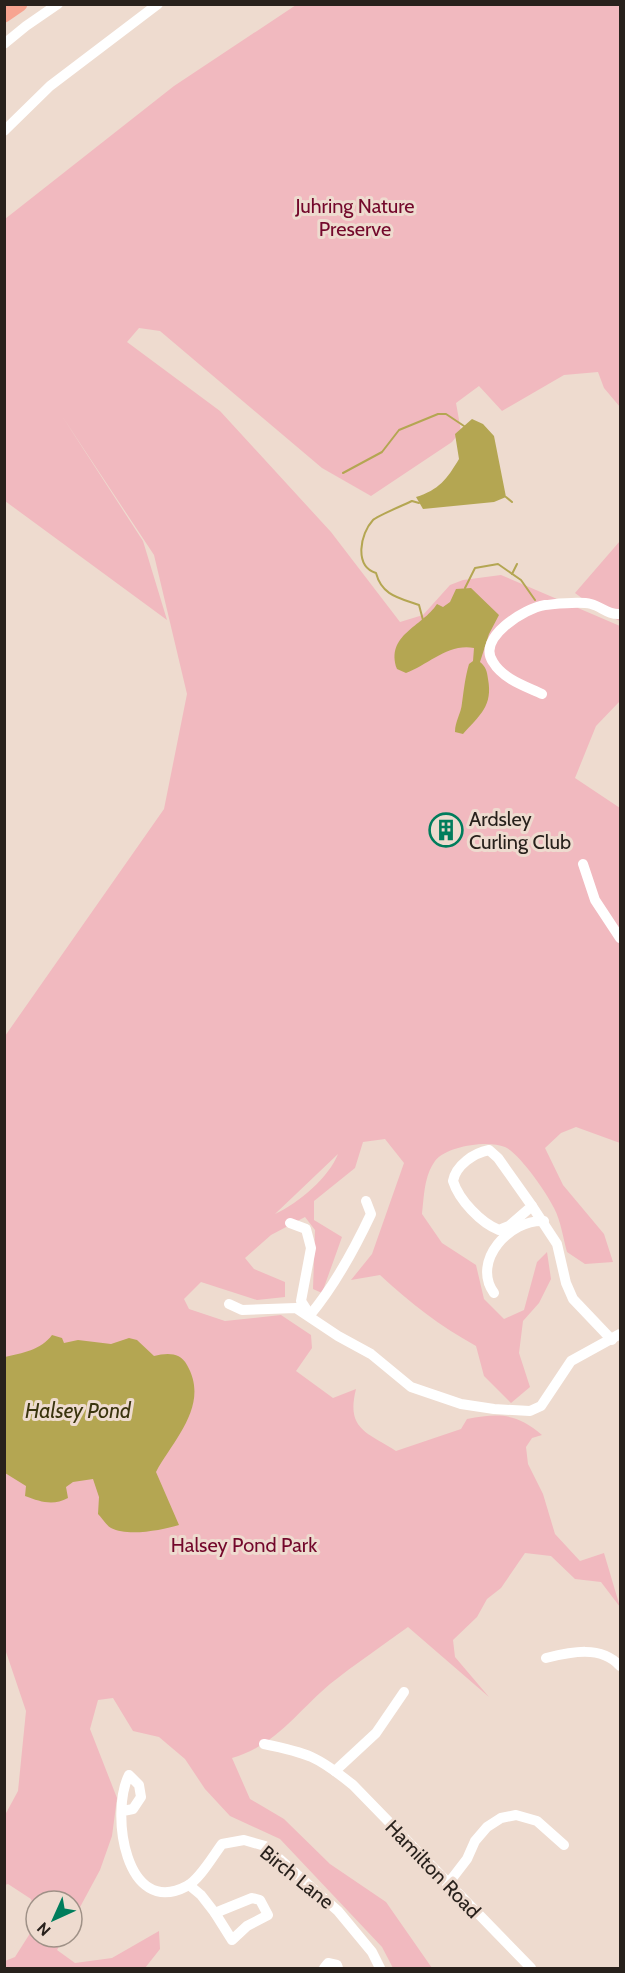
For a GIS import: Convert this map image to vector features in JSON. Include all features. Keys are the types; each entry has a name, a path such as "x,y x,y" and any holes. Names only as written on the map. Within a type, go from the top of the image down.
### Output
{"highway":[{"path":"4,15 20,4"}],"street":[{"path":"4,44 58,4"},
{"path":"4,131 50,86 158,4"},
{"path":"542,694 502,672 492,661 490,650 501,629 520,615 543,605 591,604 612,615 621,614"},
{"path":"583,864 595,900 621,938"},
{"path":"229,1304 242,1310 297,1308 338,1336 371,1354 411,1387 461,1404 530,1411 540,1406 571,1361 616,1337 573,1299 566,1284 557,1244 544,1221 498,1158 489,1150 477,1154 456,1172 453,1181 464,1200 491,1227 499,1230 508,1226 532,1206"},
{"path":"310,1315 321,1302 359,1239 371,1214 366,1201"},
{"path":"494,1293 488,1285 487,1272 491,1255 497,1244 517,1227 533,1220 544,1221"},
{"path":"290,1223 306,1229 311,1248 301,1301 310,1315"},
{"path":"546,1658 586,1651 603,1656 621,1666"},
{"path":"335,1771 376,1734 404,1692"},
{"name":"Hamilton Road","path":"264,1744 303,1752 320,1759 352,1785 447,1885 531,1968"},
{"path":"123,1810 123,1837 126,1853 139,1880 150,1889 162,1893 189,1885 201,1895 232,1940 247,1926 268,1915 260,1900 252,1898 215,1913"},
{"path":"447,1885 467,1859 474,1841 486,1827 501,1818 516,1815 537,1821 564,1845"},
{"name":"Birch Lane","path":"189,1885 222,1844 244,1840 265,1846 338,1911 372,1952 380,1968"},
{"path":"324,1968 328,1963 337,1965 338,1968"}],"green space":[{"path":"296,5 619,5 620,407 604,388 598,372 564,375 502,411 479,386 456,403 461,431 452,442 371,496 322,468 160,331 139,328 127,342 220,411 331,532 400,622 423,615 450,585 463,580 501,575 620,626 620,701 596,726 575,778 620,808 620,1143 576,1127 561,1133 545,1148 563,1185 604,1234 613,1262 585,1264 567,1252 558,1218 550,1201 525,1165 505,1147 478,1144 458,1148 435,1161 427,1180 422,1214 442,1243 476,1265 484,1299 504,1319 524,1310 537,1262 547,1252 551,1279 539,1303 523,1321 519,1353 530,1387 511,1403 484,1376 476,1346 426,1314 380,1275 351,1280 372,1254 404,1163 385,1139 363,1142 355,1168 314,1201 314,1220 342,1237 322,1293 313,1289 315,1230 305,1217 271,1235 245,1258 254,1269 285,1282 285,1297 257,1300 201,1282 184,1299 189,1309 225,1321 281,1315 311,1335 312,1348 296,1371 333,1398 356,1389 354,1413 356,1421 368,1434 396,1451 461,1429 467,1419 507,1416 524,1422 542,1435 532,1438 526,1447 528,1464 543,1494 555,1534 580,1561 604,1553 620,1607 601,1582 575,1579 551,1556 525,1553 501,1588 487,1599 477,1617 453,1640 455,1657 489,1697 408,1627 330,1684 285,1727 261,1745 232,1758 250,1799 284,1819 330,1864 386,1902 432,1968 393,1968 382,1947 280,1839 230,1816 205,1789 185,1759 159,1737 133,1731 113,1698 98,1700 90,1729 117,1798 112,1836 100,1870 84,1900 84,1889 24,1889 24,1894 8,1884 5,1885 5,1815 18,1791 26,1711 5,1649 5,1036 164,809 187,694 154,555 62,416 143,541 167,620 5,501 5,219 174,86","holes":["338,1154 328,1172 294,1203 275,1214"]},
{"path":"620,541 620,621 602,613 575,593"},
{"path":"159,1931 160,1949 145,1968 5,1968 5,1961 15,1957 24,1943 24,1949 58,1949 75,1963 112,1958"}],"water":[{"path":"472,419 483,424 494,436 506,497 494,502 423,509 416,497 437,487 450,472 459,459 455,434"},
{"path":"471,588 499,615 489,634 480,662 485,667 488,676 487,703 484,710 463,734 455,732 455,728 469,664 473,661 474,648 465,647 447,652 406,673 397,669 395,657 400,640 437,604 443,607 450,602 456,589"},
{"name":"Halsey Pond","path":"52,1335 62,1338 64,1343 78,1340 111,1344 129,1338 137,1340 154,1356 173,1354 187,1365 193,1380 192,1408 180,1434 156,1472 179,1525 145,1532 118,1531 109,1527 98,1514 99,1497 93,1479 73,1482 66,1487 68,1498 57,1502 47,1502 25,1496 26,1486 5,1473 5,1357 37,1347"}],"waterway":[{"path":"343,473 382,452 399,430 438,414 446,414 464,426"},
{"path":"506,497 512,502"},
{"path":"419,503 412,501 373,520 365,533 361,549 364,564 376,573 383,587 393,595 419,605 423,620"},
{"path":"465,588 475,568 498,564 521,580 535,600"},
{"path":"512,574 517,564"}],"place":[{"name":"Ardsley Curling Club","path":"446,830"}],"park label":[{"name":"Juhring Nature Preserve","path":"355,218"},
{"name":"Halsey Pond Park","path":"244,1545"}]}
